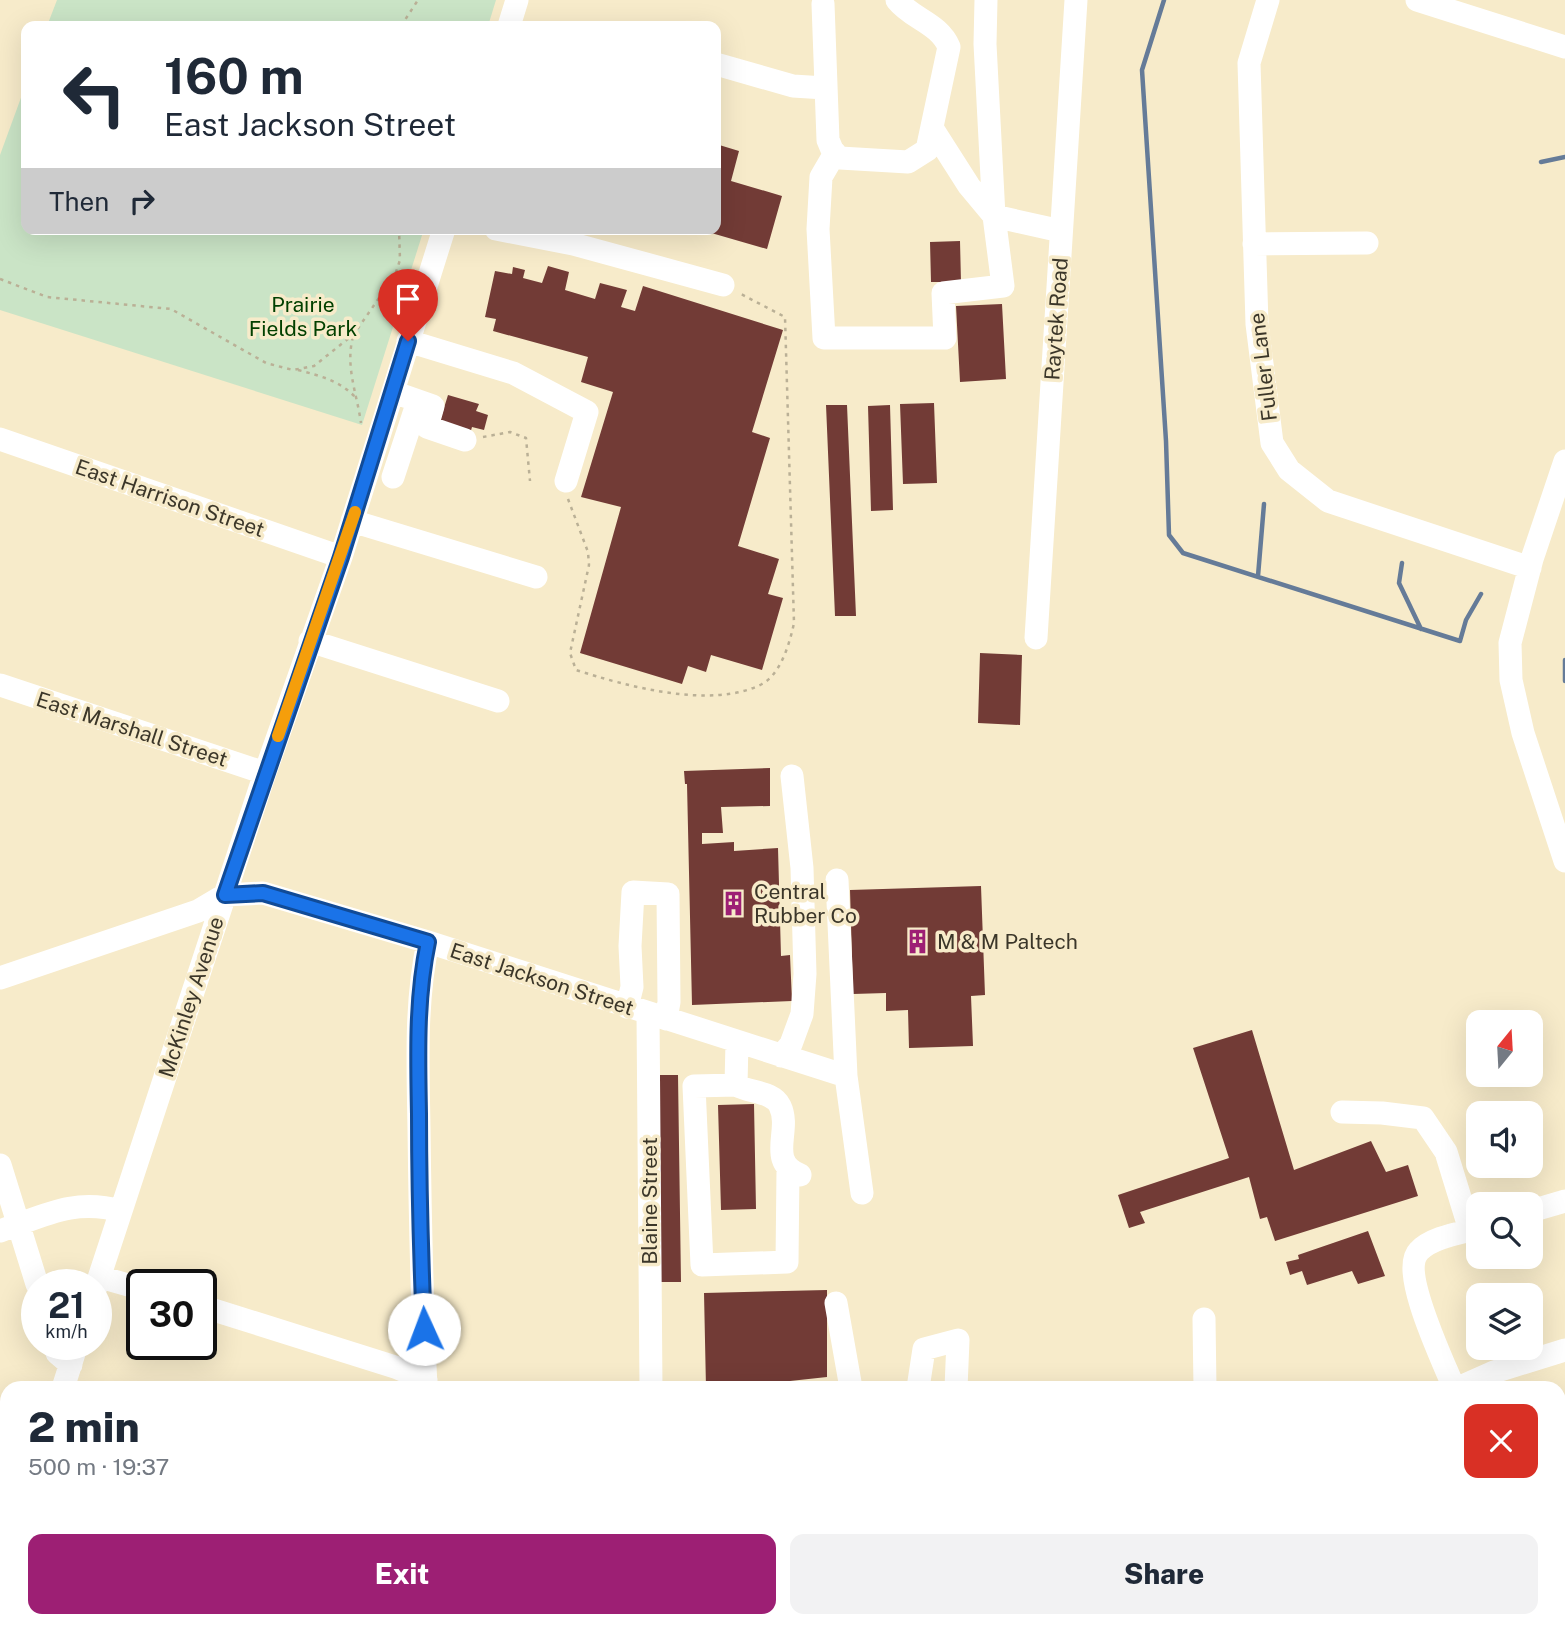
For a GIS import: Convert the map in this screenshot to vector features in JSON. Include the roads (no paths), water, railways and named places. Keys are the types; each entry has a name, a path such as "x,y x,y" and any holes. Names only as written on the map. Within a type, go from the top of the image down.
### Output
{"street":[{"path":"511,21 517,0"},
{"path":"823,2 828,140 840,158 908,162 927,150 950,47 940,31 902,7 897,0"},
{"path":"835,153 821,177 818,229 824,338 945,338 943,293 1003,286 994,216 985,44 986,0"},
{"name":"Raytek Road","path":"1036,638 1076,0"},
{"name":"Fuller Lane","path":"1268,0 1249,63 1256,324 1272,443 1289,470 1328,501 1531,564"},
{"path":"1417,0 1469,8 1565,47"},
{"path":"721,65 793,86 825,88"},
{"path":"932,128 969,186 994,216 1061,231"},
{"name":"McKinley Avenue","path":"102,1269 265,774 341,557 442,235"},
{"path":"527,235 573,244 723,285"},
{"path":"1254,244 1367,243"},
{"path":"408,341 513,373 587,412 566,481"},
{"path":"393,392 433,406 427,427 465,440"},
{"path":"393,477 418,401"},
{"name":"East Harrison Street","path":"0,439 341,557"},
{"path":"1565,461 1531,564 1510,643 1511,680 1522,733 1565,861"},
{"path":"352,521 536,577"},
{"path":"310,642 498,701"},
{"name":"East Marshall Street","path":"0,685 265,774"},
{"path":"781,1056 791,1044 802,1014 806,974 802,867 792,776"},
{"path":"837,880 846,1076 862,1193"},
{"name":"East Jackson Street","path":"0,978 198,911 225,895 263,893 428,942 846,1076"},
{"path":"426,1381 420,1229 418,1024 421,976 428,942"},
{"name":"Blaine Street","path":"647,1013 651,1381"},
{"path":"736,1085 737,1042"},
{"path":"736,1085 773,1097 781,1108 783,1161 795,1173 787,1262 702,1265 694,1086 736,1085"},
{"path":"1342,1112 1423,1118 1446,1153 1466,1207"},
{"path":"0,1165 9,1228 30,1269"},
{"path":"1543,1208 1565,1201"},
{"path":"9,1228 76,1205 106,1207 121,1212"},
{"path":"1451,1381 1418,1294 1412,1267 1414,1258 1425,1245 1466,1232"},
{"path":"836,1303 850,1381"},
{"path":"217,1311 395,1367 421,1381"},
{"path":"1204,1319 1205,1381"},
{"path":"919,1381 924,1349 958,1339 956,1381"},
{"path":"1469,1381 1565,1350"},
{"path":"65,1381 72,1360"}],"waterway":[{"path":"1164,0 1142,70 1166,441 1169,535 1183,553 1460,641 1466,620 1481,594"},
{"path":"1541,162 1565,157"},
{"path":"1258,576 1264,504"},
{"path":"1402,563 1399,583 1421,629"},
{"path":"1565,660 1565,681"}],"place":[{"name":"Central Rubber Co","path":"734,903"},
{"name":"M & M Paltech","path":"917,941"}],"park label":[{"name":"Prairie Fields Park","path":"303,316"}]}
